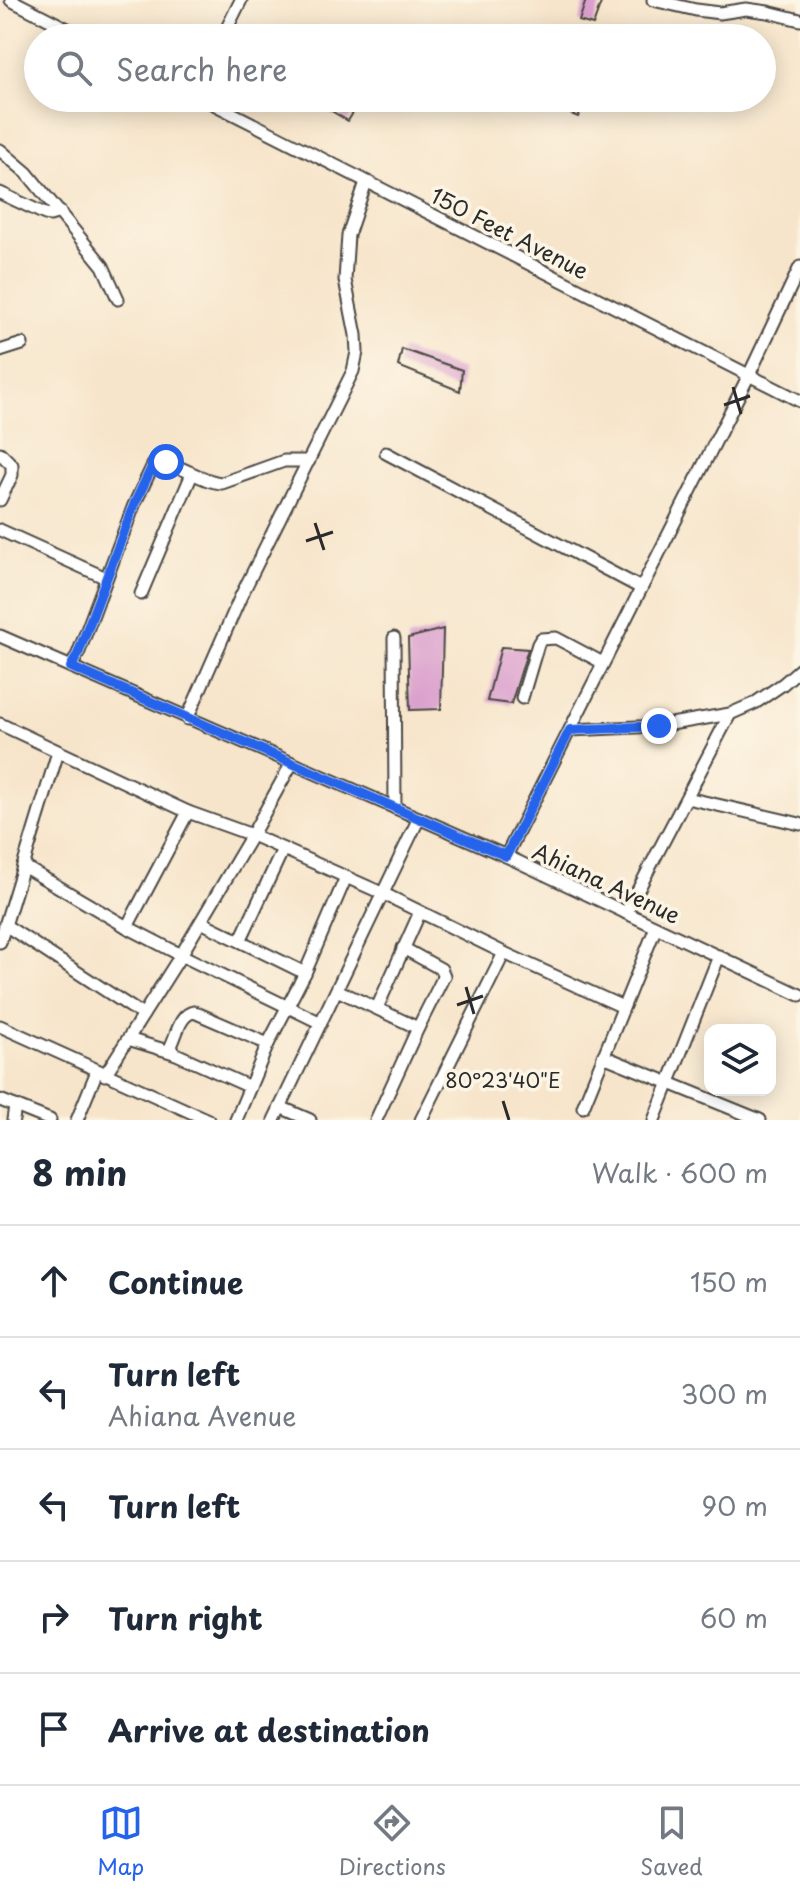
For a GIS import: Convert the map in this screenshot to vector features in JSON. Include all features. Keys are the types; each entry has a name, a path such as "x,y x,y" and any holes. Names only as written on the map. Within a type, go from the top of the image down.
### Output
{"street":[{"path":"11,0 58,24"},
{"path":"229,24 241,0"},
{"path":"653,0 696,10 720,13 746,9 800,20"},
{"name":"150 Feet Avenue","path":"229,112 800,401"},
{"path":"0,150 27,173 103,266 118,299"},
{"path":"187,719 241,596 353,371 357,352 345,280 348,235 366,182"},
{"path":"0,193 45,214 60,212"},
{"path":"506,856 749,375 800,267"},
{"path":"0,351 22,344"},
{"path":"0,453 12,465 12,475 0,500"},
{"path":"386,453 641,588"},
{"path":"71,667 134,505 153,465 166,462 211,483 222,483 284,461 309,461"},
{"path":"141,594 192,474"},
{"path":"0,530 106,578"},
{"name":"Ahiana Avenue","path":"0,636 506,856 800,995"},
{"path":"394,638 395,808"},
{"path":"522,698 541,639 556,638 603,663"},
{"path":"570,730 659,726 730,714 755,703 800,669"},
{"path":"626,913 730,714"},
{"path":"0,724 188,812 252,835 384,894 623,1007"},
{"path":"0,942 58,752"},
{"path":"77,1120 101,1073 128,1039 201,922 292,763"},
{"path":"687,798 800,824"},
{"path":"127,927 188,812"},
{"path":"274,1120 419,818"},
{"path":"240,941 283,849"},
{"path":"23,866 127,927 321,1023"},
{"path":"236,1120 346,877"},
{"path":"377,1008 420,912"},
{"path":"201,922 305,973"},
{"path":"5,925 143,1015"},
{"path":"583,1107 656,927"},
{"path":"376,1120 444,974 441,969 403,948"},
{"path":"421,1120 504,953"},
{"path":"654,1120 719,956"},
{"path":"337,990 418,1028"},
{"path":"174,1053 171,1046 185,1015 190,1012 268,1044"},
{"path":"0,1026 208,1120"},
{"path":"128,1039 174,1053 250,1087"},
{"path":"603,1056 760,1120"},
{"path":"0,1100 50,1120"},
{"path":"13,1120 15,1106"},
{"path":"280,1107 310,1120"}],"building":[{"path":"586,0 602,0 593,24 579,21"},
{"path":"333,112 353,112 348,121"},
{"path":"402,349 462,370 460,391 398,366"},
{"path":"443,629 441,709 410,710 408,638"},
{"path":"501,647 528,649 511,704 487,701"}],"route":[{"path":"166,462 153,465 150,469 71,667 506,856 570,730 659,726"}]}
